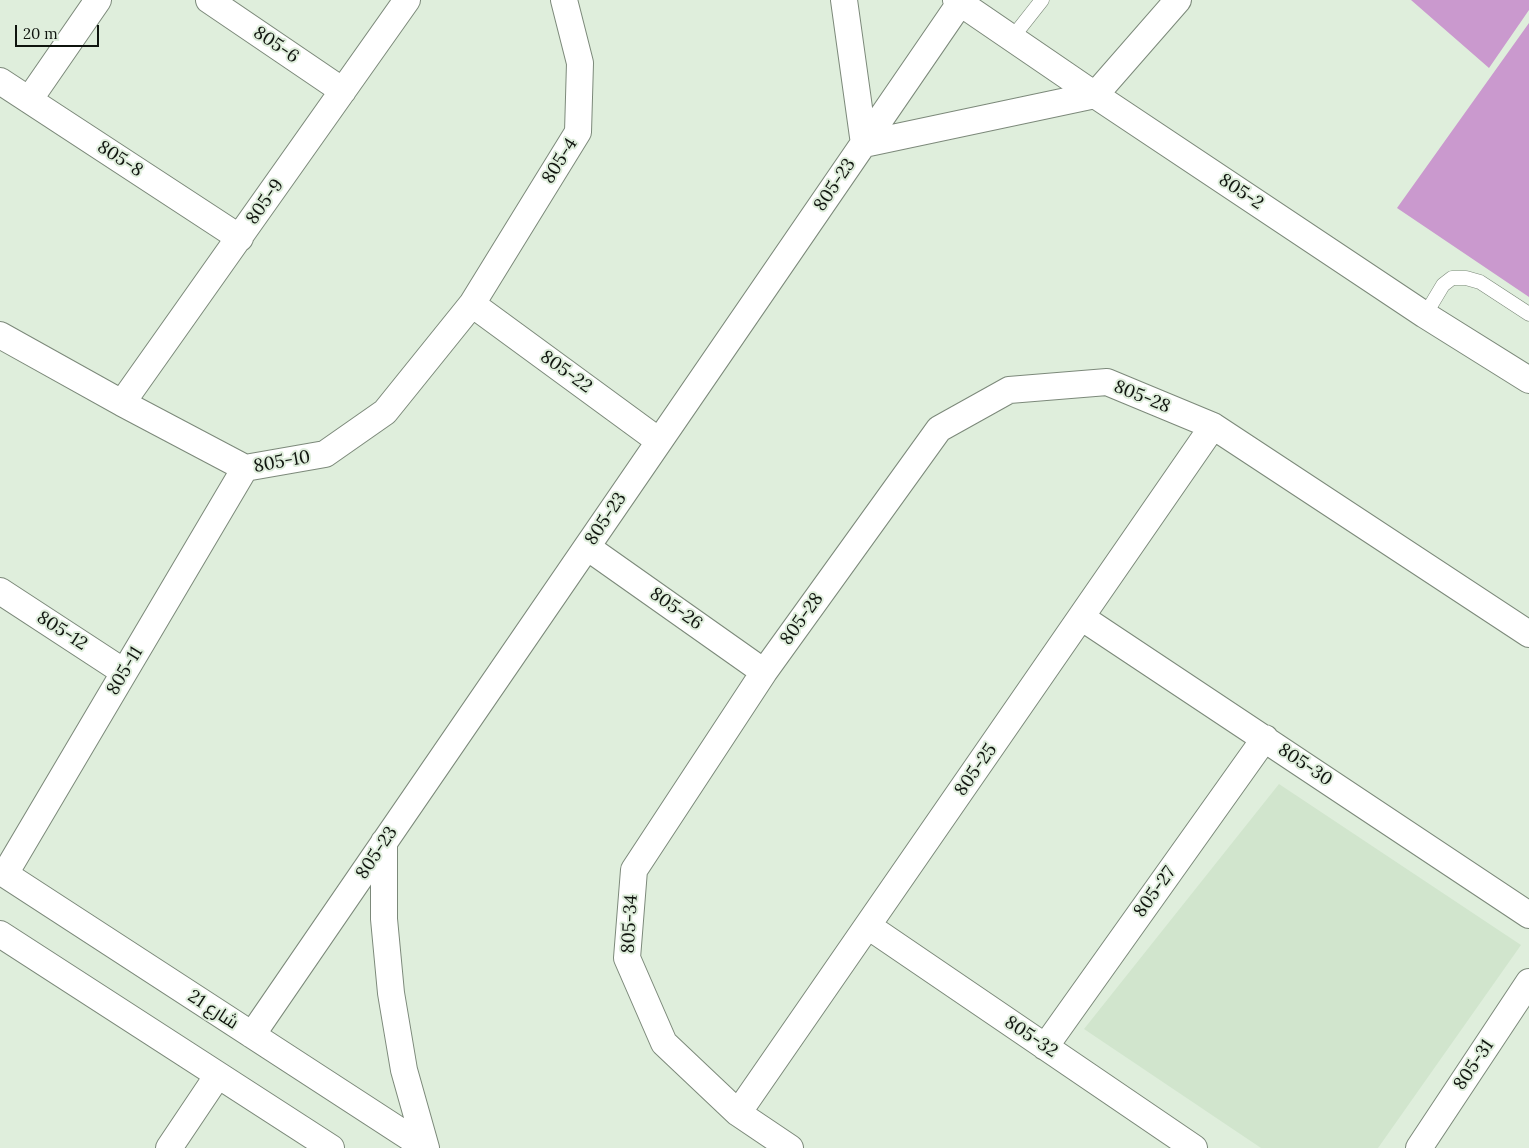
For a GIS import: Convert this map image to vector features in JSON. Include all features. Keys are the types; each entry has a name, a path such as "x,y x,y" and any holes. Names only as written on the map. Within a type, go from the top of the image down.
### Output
{"street":[{"path":"29,100 98,0"},
{"name":"805-6","path":"209,0 343,91"},
{"name":"805-9","path":"122,403 407,0"},
{"name":"805-4","path":"472,304 578,132 580,63 564,0"},
{"path":"844,0 864,144 1095,95 1178,0"},
{"name":"805-23","path":"252,1035 864,144 958,1"},
{"name":"805-2","path":"958,1 1095,95 1425,315 1529,380"},
{"name":"805-8","path":"0,81 240,238"},
{"name":"805-22","path":"472,304 659,441"},
{"name":"805-10","path":"0,335 122,403 245,468 325,454 386,412 472,304"},
{"name":"805-28","path":"764,672 939,429 1009,390 1107,382 1213,426 1529,634"},
{"name":"805-25","path":"738,1113 1213,426"},
{"name":"805-11","path":"2,872 245,468"},
{"name":"805-26","path":"587,547 764,672"},
{"name":"805-12","path":"0,591 124,672"},
{"name":"805-30","path":"1081,616 1529,915"},
{"name":"805-34","path":"764,672 634,870 626,958 664,1043 738,1113 790,1148"},
{"name":"805-27","path":"1044,1046 1265,738"},
{"path":"384,842 384,919 391,993 404,1070 426,1148"},
{"name":"شارع 21","path":"2,872 426,1148"},
{"name":"805-32","path":"868,926 1194,1148"},
{"path":"0,934 331,1148"},
{"name":"805-31","path":"1419,1148 1529,982"},
{"path":"169,1148 218,1075"}],"lane":[{"path":"1012,38 1042,0"},
{"path":"1425,315 1443,285 1452,278 1466,278 1480,282 1529,314"}],"shaded area":[{"path":"1279,784 1521,945 1378,1148 1261,1148 1084,1029"}],"building":[{"path":"1411,0 1529,0 1529,10 1489,68"},
{"path":"1529,23 1529,297 1397,208"}]}
